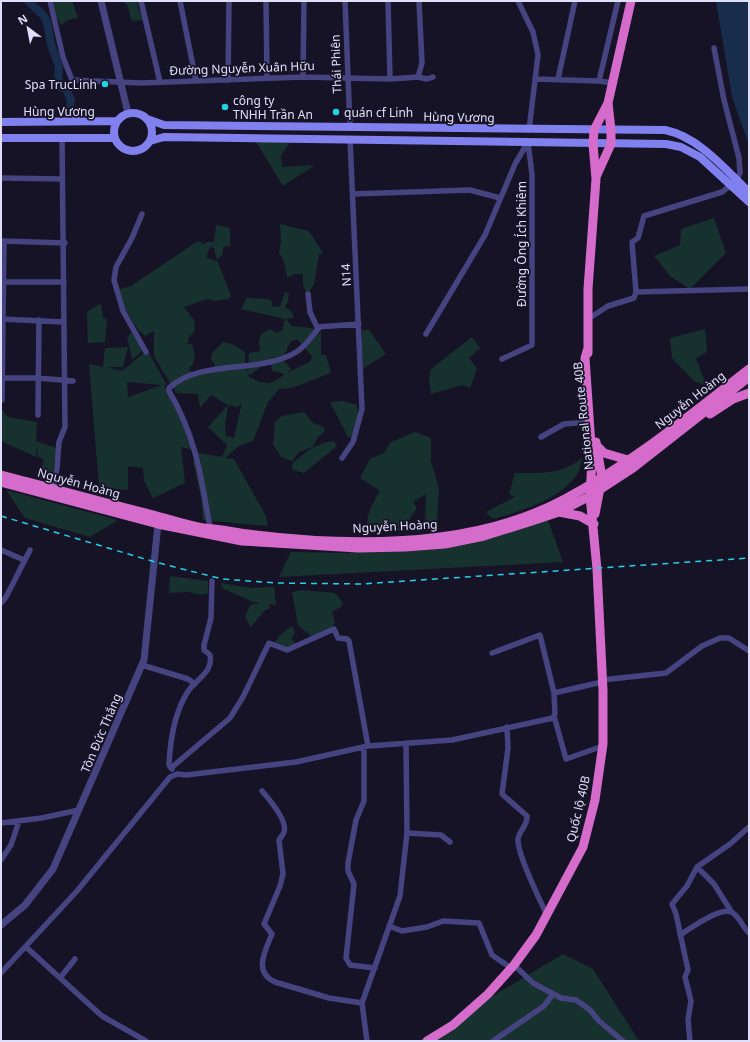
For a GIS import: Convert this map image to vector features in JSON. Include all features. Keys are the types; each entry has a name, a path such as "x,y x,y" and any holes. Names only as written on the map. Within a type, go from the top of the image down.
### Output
{"highway":[{"path":"596,179 593,144 594,130 608,103 631,1"},
{"path":"596,179 611,144 608,103"},
{"name":"National Route 40B","path":"594,524 602,478 597,446 588,348 588,289 596,179"},
{"name":"National Route 40B","path":"588,348 585,358 592,460 590,496"},
{"name":"Nguyễn Hoàng","path":"1,475 204,528 248,534 319,540 414,540 479,530 521,518 564,500 602,478 628,460 749,369"},
{"name":"Nguyễn Hoàng","path":"1,482 158,524 242,541 358,548 445,544 484,536 559,512 590,496 633,468 749,377"},
{"path":"660,446 733,399 749,393"},
{"path":"597,446 604,453 628,460"},
{"path":"590,496 594,524"},
{"path":"559,512 580,516 594,524"},
{"name":"Quốc lộ 40B","path":"427,1041 453,1025 488,994 512,967 536,935 583,847 595,800 603,746 602,681 594,524"}],"main road":[{"path":"128,113 142,115 147,119 152,129 150,141 141,149 128,150 122,148 115,138 114,127 117,121 128,113"},
{"name":"Hùng Vương","path":"147,119 164,125 528,130 665,130 679,133 696,143 734,183 749,202"},
{"name":"Hùng Vương","path":"1,122 117,121"},
{"path":"350,127 350,139"},
{"path":"528,130 528,142"},
{"name":"Hùng Vương","path":"150,141 164,137 666,144 681,147 700,157 734,183 749,192"},
{"path":"1,138 115,138"}],"street":[{"name":"Đường Nguyễn Xuân Hữu","path":"50,1 69,75 72,80 121,83 304,77 390,79 418,77 427,79 433,77"},
{"path":"101,1 128,113"},
{"path":"141,1 160,82"},
{"path":"180,1 196,81"},
{"path":"228,80 229,1"},
{"path":"266,1 267,78"},
{"path":"304,1 304,77"},
{"name":"Thái Phiên","path":"345,1 350,127"},
{"path":"388,1 390,79"},
{"path":"418,77 422,63 419,1"},
{"path":"518,1 536,42 538,55 528,130"},
{"path":"558,79 575,1"},
{"path":"599,81 618,1"},
{"path":"588,319 608,306 632,299 636,292 632,242 638,238 643,217 667,208 716,194 734,183 741,169 740,158 724,100 714,48"},
{"path":"535,79 599,81 613,83"},
{"path":"53,488 57,468 59,442 65,427 65,243 62,138"},
{"name":"N14","path":"342,458 353,442 362,409 350,139"},
{"path":"426,334 485,235 520,154 528,142"},
{"name":"Đường Ông Ích Khiêm","path":"502,359 532,345 532,175 528,142"},
{"path":"1,178 62,179"},
{"path":"353,194 470,190 500,198"},
{"path":"142,214 132,238 116,267 114,280 123,311 146,352"},
{"path":"2,400 2,241 65,243"},
{"path":"2,282 64,282"},
{"path":"636,292 749,289"},
{"path":"308,294 310,312 314,324 319,328"},
{"path":"2,319 64,322"},
{"path":"38,415 39,320"},
{"path":"210,528 200,472 191,437 183,414 169,388 195,374 277,361 299,350 319,328 359,324"},
{"path":"2,378 38,378 73,381"},
{"path":"540,437 564,424 589,422"},
{"name":"Tôn Đức Thắng","path":"1,925 25,904 53,869 142,665 148,635 158,524"},
{"path":"1,550 24,560"},
{"path":"1,603 6,597 30,550"},
{"path":"177,774 169,765 172,736 186,695 206,674 211,660 210,655 204,650 204,645 210,618 212,581"},
{"path":"171,768 230,718 243,697 270,643 287,650 334,629 338,638 347,639 349,641 366,747 364,801 356,820 348,864 348,871 354,884 346,958 350,965 375,968"},
{"path":"492,653 540,635 554,693 554,716 566,759 603,746"},
{"path":"554,693 602,681 666,673 702,646 720,638 729,638 749,651"},
{"path":"142,665 177,676 195,684"},
{"path":"1,973 77,891 164,781 177,774 186,775 296,762 366,747 452,740 507,727 531,724 554,716"},
{"path":"507,727 508,748 502,794 527,816 526,822 518,838 519,847 532,884 547,915"},
{"path":"367,1041 362,1003 400,896 407,833 406,743"},
{"path":"262,790 279,813 285,828 284,834 279,840 283,874 280,886 264,924 272,934 261,964 268,978 275,982 329,998 362,1003"},
{"path":"1,823 79,810"},
{"path":"1,860 11,845 19,821"},
{"path":"690,1041 688,1020 691,1001 685,977 688,970 676,914 672,904 687,886 697,867 730,844 749,828"},
{"path":"407,833 438,834 450,842"},
{"path":"697,867 714,884 731,911 749,933"},
{"path":"680,935 708,918 731,911"},
{"path":"389,926 402,931 427,927 443,921 479,923 492,955 512,967 533,983 553,994 561,998 576,1000 590,1010 619,1040"},
{"path":"26,947 102,1016 146,1041"},
{"path":"60,978 75,959"},
{"path":"493,1041 544,1006 553,994"}],"green space":[{"path":"53,1 72,1 78,18 68,20 61,25 55,14"},
{"path":"121,1 137,1 143,20 132,21 128,7"},
{"path":"255,140 292,140 281,155 282,167 315,165 283,186"},
{"path":"714,218 726,253 690,289 670,276 654,256 680,245 681,229"},
{"path":"280,224 309,231 323,253 319,254 314,285 307,294 303,285 303,274 293,274 293,276 287,277 284,261 279,253 281,241"},
{"path":"216,225 230,228 230,246 223,247 223,254 217,260 214,248 210,247 206,257 218,262 231,296 229,299 213,301 208,299 184,307 194,320 195,330 188,339 188,344 192,344 195,357 192,366 189,367 191,372 211,373 215,365 211,360 212,353 223,342 232,344 245,352 245,362 248,372 249,353 260,351 259,341 261,334 270,329 277,333 282,331 285,319 241,309 247,298 268,299 272,301 272,306 280,307 285,292 289,293 288,301 285,307 293,313 293,318 286,319 292,326 320,329 318,336 321,331 321,355 326,355 331,373 298,386 279,389 268,402 253,441 239,446 225,458 234,459 266,516 268,526 203,520 201,498 193,461 198,453 222,457 227,445 208,427 228,405 211,395 200,408 198,394 176,393 154,356 154,331 145,336 139,331 114,291 131,286 198,241 204,244 206,242 214,242","holes":["297,339 312,356 311,361 287,373 291,369 283,359 290,342","272,364 272,371 285,374 275,381 267,383 259,382 249,377 248,374 250,375 262,366","242,402 234,438 226,436 225,426 228,405 238,407"]},
{"path":"101,303 103,318 107,319 105,342 88,343 87,312"},
{"path":"705,329 707,352 696,358 706,385 695,382 672,358 670,338"},
{"path":"362,330 369,330 386,354 361,370 360,340 362,339"},
{"path":"132,332 146,347 132,360 127,337"},
{"path":"472,337 480,348 469,358 477,369 470,388 462,385 431,394 429,378 431,369"},
{"path":"128,347 123,367 107,367 122,371 147,350 167,385 164,385 197,451 181,447 185,483 153,498 144,481 143,468 128,466 128,490 99,487 89,364 103,367 105,348","holes":["127,382 162,385 128,397"]},
{"path":"343,401 357,405 359,419 357,436 348,437 330,402"},
{"path":"1,408 8,417 37,422 36,441 57,448 51,482 38,478 44,460 38,457 37,445 36,457 1,441"},
{"path":"304,412 313,423 324,427 325,431 317,438 313,447 299,452 292,461 281,457 273,444 275,422 282,416"},
{"path":"415,432 431,438 431,461 439,489 437,522 425,524 426,494 413,502 417,508 402,531 368,530 368,514 380,491 360,478 370,459 384,453 391,442"},
{"path":"334,441 337,446 304,473 293,470 292,464 306,452 316,446"},
{"path":"582,458 578,473 562,490 552,497 530,507 497,518 491,518 486,512 515,497 509,494 515,473 542,473 559,470 567,468"},
{"path":"6,490 118,520 90,537 25,518"},
{"path":"548,520 563,562 279,577 291,552 344,553 422,549 492,538"},
{"path":"170,576 208,581 208,593 200,595 189,592 169,593"},
{"path":"221,583 251,588 274,587 276,605 269,604 270,608 264,611 251,627 245,617 250,605 261,603 253,602 222,588"},
{"path":"302,590 335,593 343,603 341,607 332,612 335,623 318,637 311,636 298,625 292,592"},
{"path":"292,626 295,632 292,638 295,643 289,649 277,645 275,642 279,636"},
{"path":"563,954 593,969 639,1041 418,1041"}],"water":[{"path":"716,1 749,1 749,145 732,97"}],"waterway":[{"path":"28,1 43,15 47,22 51,44 59,67 58,82 60,87 66,89 71,100 69,117"}],"railway":[{"path":"1,516 155,562 222,579 276,583 361,584 749,558"}],"place":[{"name":"Spa TrucLinh","path":"105,84"},
{"name":"công ty TNHH Trần An","path":"225,107"},
{"name":"quán cf Linh","path":"336,112"}]}
